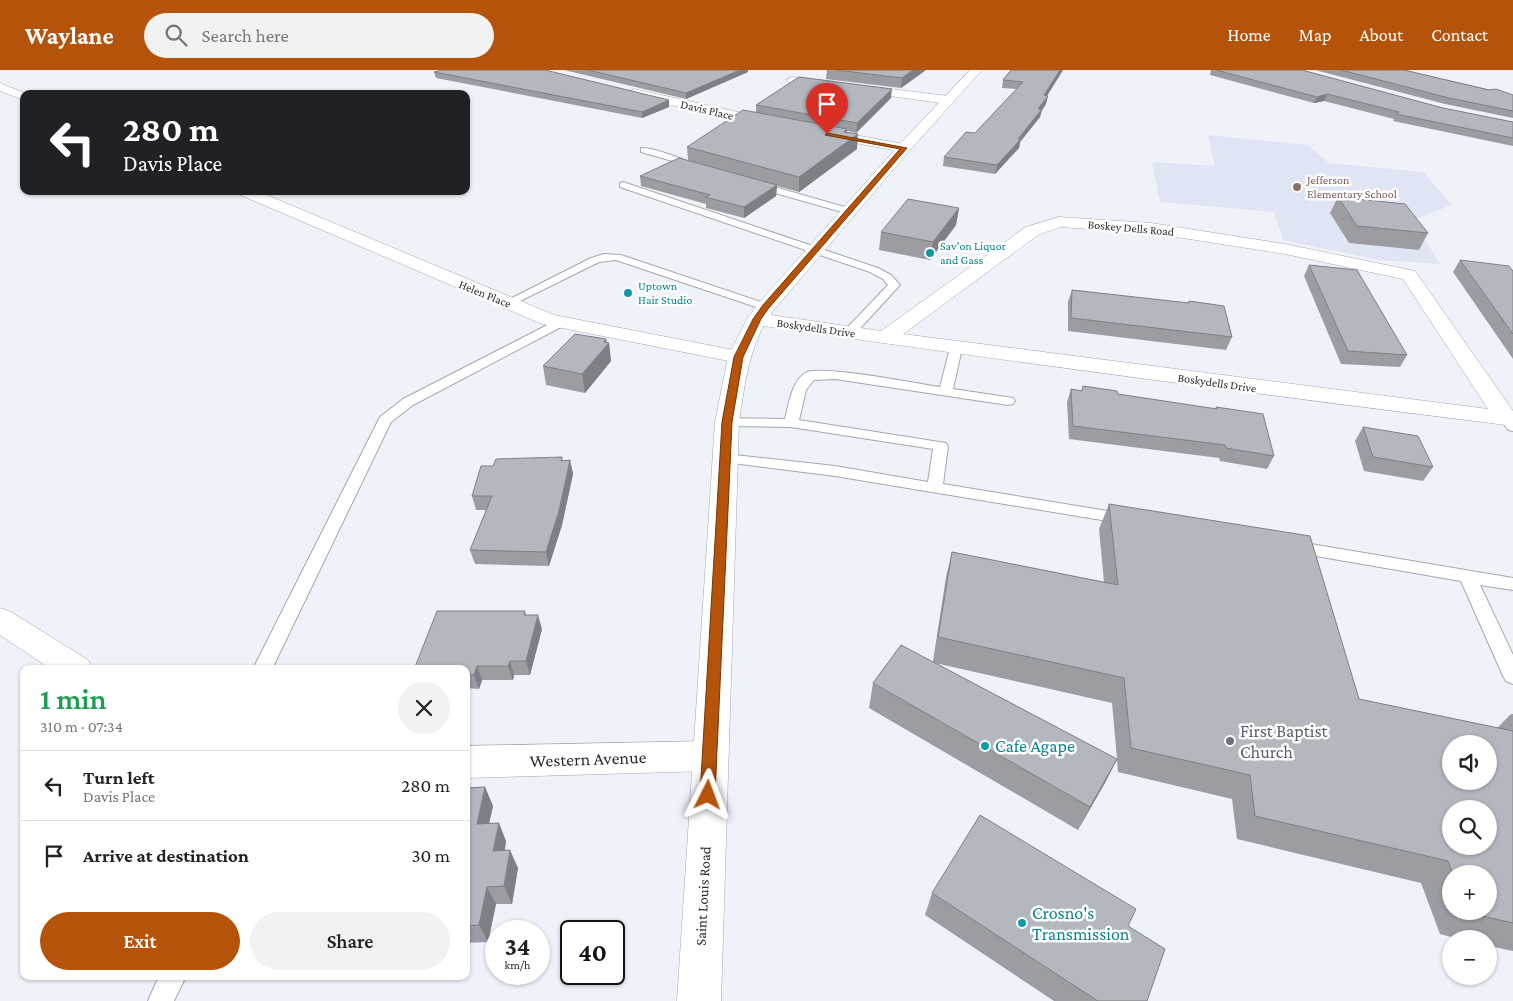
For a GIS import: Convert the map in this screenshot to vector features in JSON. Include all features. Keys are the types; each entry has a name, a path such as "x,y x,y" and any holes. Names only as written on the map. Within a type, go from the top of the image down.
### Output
{"street":[{"name":"Saint Louis Road","path":"702,999 709,756 727,422 739,357 761,313 904,148 976,70"},
{"path":"792,80 948,100"},
{"path":"0,87 20,94"},
{"name":"Davis Place","path":"619,89 714,112 780,125"},
{"path":"808,131 904,148"},
{"name":"Helen Place","path":"252,195 559,323 739,357"},
{"name":"Boskey Dells Road","path":"884,338 1032,231 1059,222 1151,228 1285,249 1409,275"},
{"name":"Boskydells Drive","path":"1409,275 1510,422"},
{"name":"Boskydells Drive","path":"761,313 884,338 1510,422"},
{"path":"0,620 71,665"},
{"name":"Western Avenue","path":"470,762 709,756"}],"lane":[{"path":"644,150 680,160 684,165 703,170"},
{"path":"750,183 849,211"},
{"path":"623,185 815,249 874,270 888,277 894,285 849,332"},
{"path":"508,303 595,260 604,257 617,257 761,313"},
{"path":"264,665 385,420 408,402 559,323"},
{"path":"946,391 956,348"},
{"path":"791,423 799,390 810,376 835,375 1008,400"},
{"path":"727,422 791,423 941,446 935,488"},
{"path":"725,458 835,471 1142,522"},
{"path":"1280,545 1513,584"},
{"path":"1468,576 1513,676"},
{"path":"161,1001 171,980"}],"shaded area":[{"name":"Jefferson Elementary School","path":"1208,135 1308,145 1329,163 1423,172 1452,205 1413,220 1440,264 1377,260 1283,240 1274,212 1160,202 1152,162 1215,166"}],"building":[{"path":"441,70 545,70 669,100 642,112 434,72"},
{"path":"588,70 740,70 686,93"},
{"path":"836,70 913,70 902,78"},
{"path":"1011,70 1060,70 1044,95 1048,96 1038,109 1042,109 1018,139 1021,139 997,165 944,157 966,132 975,133 1023,82 1003,80"},
{"path":"1216,70 1302,70 1443,108 1513,122 1513,138 1396,114 1399,112 1327,94 1317,97"},
{"path":"1341,70 1404,70 1489,90 1496,89 1513,95 1513,111 1449,98"},
{"path":"799,77 892,89 857,123 756,105"},
{"path":"743,110 847,129 844,132 858,134 799,177 687,147"},
{"path":"679,158 777,185 744,207 705,197 710,195 640,176"},
{"path":"1338,197 1405,204 1428,233 1357,226"},
{"path":"908,199 959,208 933,242 881,232"},
{"path":"1460,260 1509,266 1513,271 1513,334"},
{"path":"1309,265 1357,270 1407,355 1348,351"},
{"path":"1072,290 1224,306 1232,337 1071,318"},
{"path":"575,334 606,339 604,342 609,343 582,374 543,366"},
{"path":"1083,386 1117,391 1118,394 1263,414 1274,456 1226,448 1225,445 1073,426 1071,389 1082,391"},
{"path":"1363,427 1418,436 1433,467 1373,457"},
{"path":"562,457 561,461 570,460 559,511 546,552 470,550 492,496 472,496 481,466 493,466 496,459"},
{"name":"First Baptist Church","path":"1109,504 1310,536 1359,699 1513,731 1513,923 1497,919 1497,865 1450,865 1448,861 1255,816 1250,775 1131,748 1124,678 938,637 952,552 1118,585"},
{"path":"437,611 525,611 524,615 538,615 526,661 510,661 508,666 477,666 474,675 470,675 470,665 416,665"},
{"path":"901,645 1117,759 1090,807 873,683"},
{"path":"485,787 477,824 499,823 493,851 510,850 504,886 487,887 479,925 470,926 470,788"},
{"name":"Crosno's Transmission","path":"980,815 1136,909 1128,926 1165,949 1147,1001 1098,1001 932,893"}],"place":[{"name":"Jefferson Elementary School","path":"1297,187"},
{"name":"Sav'on Liquor and Gass","path":"930,253"},
{"name":"Uptown Hair Studio","path":"628,293"},
{"name":"First Baptist Church","path":"1230,741"},
{"name":"Cafe Agape","path":"985,746"},
{"name":"Crosno's Transmission","path":"1022,923"}],"route":[{"path":"708,795 727,422 739,357 757,319 766,307 904,148 827,134"}]}
